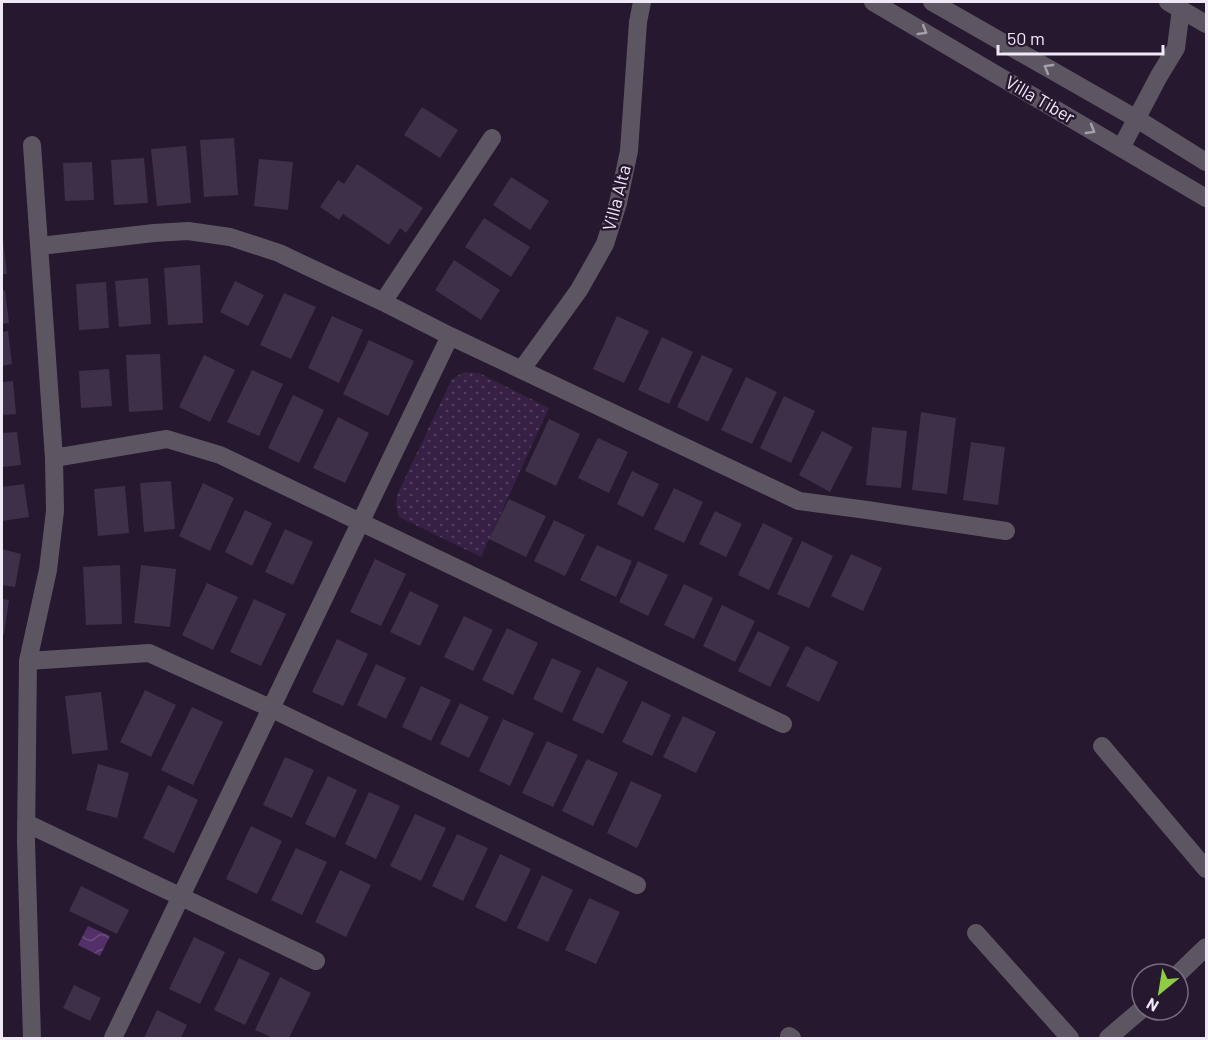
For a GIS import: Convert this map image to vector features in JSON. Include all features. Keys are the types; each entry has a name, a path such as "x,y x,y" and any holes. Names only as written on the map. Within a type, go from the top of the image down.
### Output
{"street":[{"name":"Villa Alta","path":"522,369 579,290 605,244 618,203 629,151 638,22 642,2"},
{"name":"Villa Tiber","path":"873,2 1206,198"},
{"name":"Villa Tiber","path":"932,2 1137,119 1206,162"},
{"path":"1121,148 1176,48 1174,5"},
{"path":"1174,5 1206,24"},
{"path":"383,302 492,138"},
{"path":"32,145 54,458 55,511 49,558 28,661 26,823 32,1038"},
{"path":"40,246 188,231 230,237 279,253 799,501 1006,531"},
{"path":"113,1038 450,336"},
{"path":"54,458 167,439 220,455 783,724"},
{"path":"28,661 149,653 270,708 637,885"},
{"path":"1102,746 1206,869"},
{"path":"26,823 316,961"},
{"path":"976,933 1070,1038"},
{"path":"1190,962 1206,947"},
{"path":"1108,1038 1130,1019"}],"shaded area":[{"path":"464,372 479,373 549,408 481,557 399,517 396,506 397,495 452,379"}],"water":[{"path":"88,926 110,936 100,956 78,945"}],"building":[{"path":"422,107 458,130 440,158 404,135"},
{"path":"234,138 238,195 204,197 200,140"},
{"path":"186,146 191,203 157,206 151,149"},
{"path":"144,158 148,203 114,205 111,160"},
{"path":"259,159 293,162 288,210 254,206"},
{"path":"92,162 94,200 65,201 63,163"},
{"path":"357,164 423,208 406,233 400,228 389,245 343,214 339,220 320,207 338,180 344,184"},
{"path":"511,177 549,201 530,230 493,205"},
{"path":"484,218 530,247 511,277 465,247"},
{"path":"3,240 7,274 2,274"},
{"path":"454,260 500,290 481,320 435,290"},
{"path":"200,265 203,323 168,325 164,268"},
{"path":"148,278 151,324 119,327 115,281"},
{"path":"235,281 264,295 248,326 220,312"},
{"path":"106,282 109,328 79,330 76,284"},
{"path":"5,290 9,323 2,324 2,291"},
{"path":"284,293 316,307 291,359 260,345"},
{"path":"332,316 363,330 339,383 308,368"},
{"path":"617,316 649,331 624,383 593,369"},
{"path":"8,331 12,364 2,366 2,332"},
{"path":"662,337 693,352 669,404 638,390"},
{"path":"369,340 414,361 388,416 343,394"},
{"path":"160,354 163,410 129,412 126,355"},
{"path":"204,355 235,370 210,422 179,407"},
{"path":"702,355 733,369 708,422 677,407"},
{"path":"109,369 112,406 81,408 79,371"},
{"path":"252,370 283,384 259,436 227,422"},
{"path":"746,377 777,392 752,444 721,430"},
{"path":"13,381 16,414 2,415 2,382"},
{"path":"293,395 324,410 299,463 268,448"},
{"path":"784,396 815,411 791,463 760,448"},
{"path":"921,412 956,418 947,494 912,490"},
{"path":"338,417 369,433 345,483 313,468"},
{"path":"549,419 580,434 556,486 525,471"},
{"path":"872,427 907,431 901,488 866,485"},
{"path":"822,431 853,447 830,492 799,475"},
{"path":"17,432 21,465 2,467 2,433"},
{"path":"598,438 628,452 609,493 578,478"},
{"path":"971,442 1005,447 998,505 963,500"},
{"path":"632,471 659,484 643,517 617,504"},
{"path":"171,481 175,529 144,532 140,483"},
{"path":"203,483 234,498 210,551 179,536"},
{"path":"24,484 29,517 2,521 2,487"},
{"path":"125,486 129,533 98,536 94,489"},
{"path":"674,488 703,502 684,543 654,529"},
{"path":"509,499 546,516 526,557 489,539"},
{"path":"245,510 272,523 252,566 225,552"},
{"path":"715,511 742,524 726,557 699,544"},
{"path":"554,520 585,535 565,576 534,561"},
{"path":"763,523 793,538 769,590 738,575"},
{"path":"285,529 313,542 293,585 265,572"},
{"path":"802,541 833,556 809,608 777,594"},
{"path":"597,545 632,561 616,597 580,580"},
{"path":"2,549 21,554 15,587 2,585"},
{"path":"851,554 882,568 863,611 831,596"},
{"path":"375,559 406,574 381,626 350,612"},
{"path":"638,561 668,575 648,616 619,602"},
{"path":"120,565 122,624 86,625 83,567"},
{"path":"141,565 176,569 170,627 134,623"},
{"path":"207,583 238,597 213,650 182,635"},
{"path":"684,584 713,598 694,639 664,625"},
{"path":"410,591 439,605 420,646 390,632"},
{"path":"2,599 9,600 4,634 2,634"},
{"path":"254,599 286,614 261,666 230,652"},
{"path":"722,605 755,621 735,662 703,646"},
{"path":"464,616 493,630 473,671 444,657"},
{"path":"507,628 538,643 513,695 482,680"},
{"path":"758,631 790,647 770,687 738,671"},
{"path":"337,639 368,654 343,706 312,692"},
{"path":"806,646 838,662 819,702 786,686"},
{"path":"552,658 581,671 562,713 533,699"},
{"path":"376,664 406,678 386,719 357,705"},
{"path":"597,667 628,682 603,734 572,720"},
{"path":"421,686 451,700 431,741 402,727"},
{"path":"145,690 176,705 151,757 120,742"},
{"path":"101,692 108,750 72,754 65,696"},
{"path":"642,701 671,715 652,756 622,742"},
{"path":"460,703 489,717 469,758 440,744"},
{"path":"192,707 223,722 193,785 161,770"},
{"path":"683,716 716,732 696,773 663,757"},
{"path":"503,719 534,733 510,786 479,771"},
{"path":"547,741 578,755 553,807 522,793"},
{"path":"285,757 314,770 292,818 263,805"},
{"path":"587,759 618,773 593,826 562,811"},
{"path":"98,764 129,773 117,818 86,810"},
{"path":"328,776 357,790 335,838 305,824"},
{"path":"631,781 662,795 637,848 607,833"},
{"path":"168,785 198,800 174,853 143,838"},
{"path":"369,792 400,806 376,859 345,844"},
{"path":"415,814 446,828 421,881 390,866"},
{"path":"251,826 282,841 257,894 226,879"},
{"path":"457,834 488,848 463,901 432,886"},
{"path":"296,848 327,862 302,915 271,900"},
{"path":"500,854 531,869 506,922 475,907"},
{"path":"340,870 371,885 346,937 315,922"},
{"path":"542,875 573,890 548,942 517,928"},
{"path":"81,886 129,910 117,934 69,911"},
{"path":"589,898 620,912 596,964 565,950"},
{"path":"194,937 225,952 200,1004 169,989"},
{"path":"239,958 270,973 245,1025 214,1010"},
{"path":"280,977 311,993 289,1038 273,1038 255,1030"},
{"path":"74,985 101,998 90,1021 63,1008"},
{"path":"157,1010 187,1025 181,1038 144,1038"}]}
